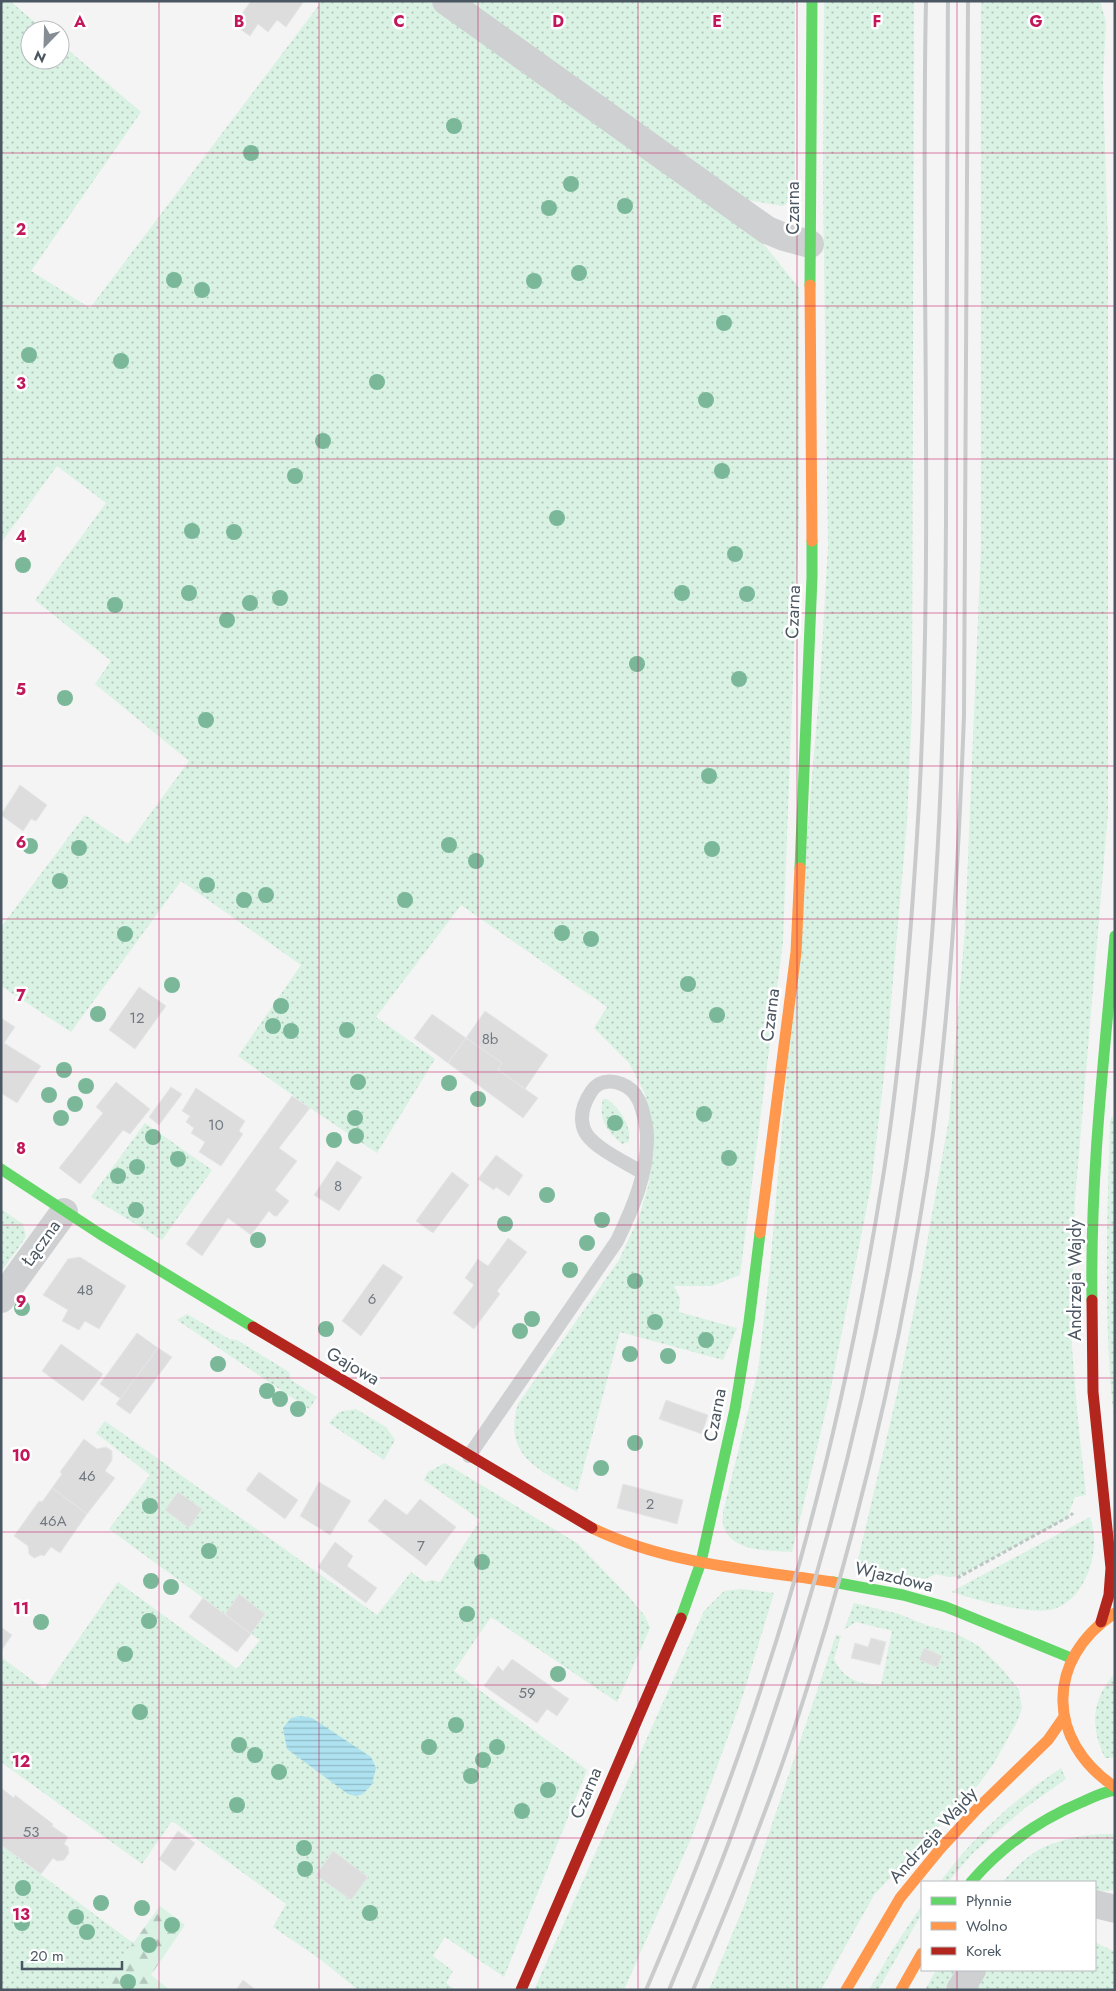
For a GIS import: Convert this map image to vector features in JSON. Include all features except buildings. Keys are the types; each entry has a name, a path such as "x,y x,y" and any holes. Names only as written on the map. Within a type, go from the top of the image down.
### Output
{"street":[{"path":"446,1 767,230 810,244"},
{"name":"Czarna","path":"521,1990 680,1620 701,1562 735,1409 749,1322 796,952 812,577 810,244 812,1"},
{"name":"Andrzeja Wajdy","path":"1101,1622 1109,1595 1111,1568 1093,1392 1091,1241 1094,1175 1115,936"},
{"name":"Gajowa","path":"1,1169 64,1212 152,1267 598,1531 626,1542 701,1562"},
{"name":"Łączna","path":"1,1298 64,1212"},
{"name":"Wjazdowa","path":"701,1562 839,1582 904,1595 945,1608 1071,1658"},
{"name":"Andrzeja Wajdy","path":"972,1881 996,1856 1044,1819 1062,1809 1115,1788 1090,1768 1078,1753 1069,1736 1062,1700 1065,1678 1071,1658 1081,1643 1101,1622 1115,1613"},
{"name":"Andrzeja Wajdy","path":"846,1990 900,1898 964,1823 1048,1740 1064,1717"},
{"path":"1096,1904 1115,1908"},
{"path":"901,1990 921,1955"},
{"path":"960,1990 971,1971"}],"lane":[{"path":"469,1456 617,1241 632,1210 643,1173 647,1135 638,1099 628,1087 620,1084 609,1081 598,1084 588,1096 583,1108 582,1123 586,1134 597,1144 643,1173"}],"path":[{"path":"949,1582 1070,1516 1081,1504 1103,1502"}],"green space":[{"path":"1,1 10,1 32,20 20,20 20,70 70,70 70,52 141,112 31,271 90,308 322,1 429,1 758,237 799,288 799,519 783,942 740,1275 712,1286 674,1286 680,1298 679,1312 737,1328 723,1360 620,1332 577,1492 537,1468 527,1459 520,1449 515,1436 514,1422 518,1404 619,1260 639,1217 648,1187 654,1151 651,1120 645,1094 629,1063 594,1028 607,1007 461,905 376,1017 435,1059 377,1153 238,1056 301,965 181,881 71,1032 1,986 1,927 85,815 128,844 189,761 95,684 111,661 35,600 106,503 57,466 1,543"},
{"path":"468,1 795,1 795,197 783,206 747,200"},
{"path":"824,1 914,1 912,707 907,822 886,1059 871,1186 828,1402 792,1552 754,1549 736,1542 724,1528 723,1512 758,1371 771,1257 820,683 828,545 823,186"},
{"path":"981,1 1100,1 1106,22 1103,82 1108,249 1108,813 1075,1200 1071,1336 1086,1495 1075,1497 1067,1518 959,1576 950,1577 936,1574 921,1581 857,1564 896,1398 921,1276 949,1119 965,930 981,547"},
{"path":"603,1099 607,1099 621,1113 627,1124 629,1142 622,1144 608,1130 602,1113"},
{"path":"1115,1116 1115,1428 1109,1352 1107,1274 1110,1121 1111,1117"},
{"path":"145,1123 212,1170 162,1240 91,1197"},
{"path":"1,1209 23,1224 26,1237 1,1272"},
{"path":"187,1314 229,1339 237,1340 289,1372 291,1380 317,1397 309,1409 177,1320"},
{"path":"356,1409 386,1427 395,1440 384,1460 329,1423 339,1412"},
{"path":"105,1421 377,1615 411,1572 425,1582 432,1580 440,1582 480,1520 424,1480 428,1472 445,1463 577,1543 645,1616 650,1628 617,1702 491,1617 454,1671 587,1770 504,1977 445,1937 433,1956 453,1971 446,1983 455,1990 358,1990 320,1959 273,1927 286,1904 172,1821 142,1864 1,1762 1,1657 44,1689 118,1582 237,1669 260,1640 251,1634 265,1614 239,1594 225,1614 109,1529 150,1475 96,1433"},
{"path":"1090,1517 1094,1549 1089,1571 1079,1590 1064,1605 1044,1611 1017,1609 951,1592"},
{"path":"742,1589 774,1593 743,1695 692,1836 624,1990 534,1990 704,1611 724,1591"},
{"path":"854,1603 899,1614 926,1625 955,1633 979,1646 1004,1671 1019,1690 1022,1708 1017,1722 994,1763 979,1784 874,1895 821,1990 709,1990 746,1901 836,1635 841,1636 834,1659 843,1672 853,1680 881,1685 892,1631 856,1622 844,1630"},
{"path":"1115,1673 1115,1758 1105,1758 1097,1735 1095,1714 1101,1693"},
{"path":"1061,1768 1066,1779 1025,1808 973,1853 949,1881 941,1881 967,1849 995,1820 1043,1780"},
{"path":"1095,1834 1115,1834 1115,1890 1096,1892 1096,1881 1003,1881 1019,1864 1040,1849 1057,1842"},
{"path":"1,1845 133,1943 99,1990 1,1990"},
{"path":"160,1906 185,1925 151,1975 170,1990 99,1990"},
{"path":"921,1907 921,1915 878,1990 869,1990"},
{"path":"1096,1942 1115,1952 1115,1990 976,1990 986,1971 1096,1971"},
{"path":"935,1971 954,1971 944,1990 925,1990"}],"water":[{"path":"301,1716 312,1718 371,1757 376,1768 372,1784 363,1794 356,1796 348,1794 287,1749 283,1728 291,1718"}],"railway":[{"path":"646,1990 694,1874 738,1756 785,1614 803,1552 835,1426 862,1299 890,1129 908,962 922,732 926,523 926,1"},
{"path":"669,1990 737,1820 799,1634 826,1540 851,1445 872,1349 891,1253 907,1156 920,1059 933,925 943,723 948,1"},
{"path":"693,1990 734,1892 772,1793 816,1658 855,1522 888,1384 902,1315 927,1175 935,1118 952,946 964,716 968,1"}],"traffic: fast":[{"path":"810,285 812,1"},
{"path":"800,868 812,541"},
{"path":"1092,1300 1095,1163 1115,936"},
{"path":"1,1169 100,1234 253,1327"},
{"path":"681,1618 701,1562 735,1409 749,1322 760,1233"},
{"path":"833,1582 903,1595 946,1607 1071,1658"},
{"path":"972,1881 995,1857 1036,1826 1066,1809 1115,1790"}],"traffic: slow":[{"path":"810,285 812,541"},
{"path":"760,1233 796,952 800,868"},
{"path":"592,1528 620,1540 680,1558 833,1582"},
{"path":"1115,1613 1092,1632 1076,1653 1066,1676 1063,1700 1066,1724 1076,1747 1092,1768 1115,1787"},
{"path":"846,1990 900,1898 940,1849 977,1809 1048,1740 1064,1717"},
{"path":"901,1990 921,1955"}],"traffic: jam":[{"path":"1092,1300 1093,1392 1111,1568 1109,1595 1101,1622"},
{"path":"253,1327 592,1528"},
{"path":"521,1990 681,1618"}]}
